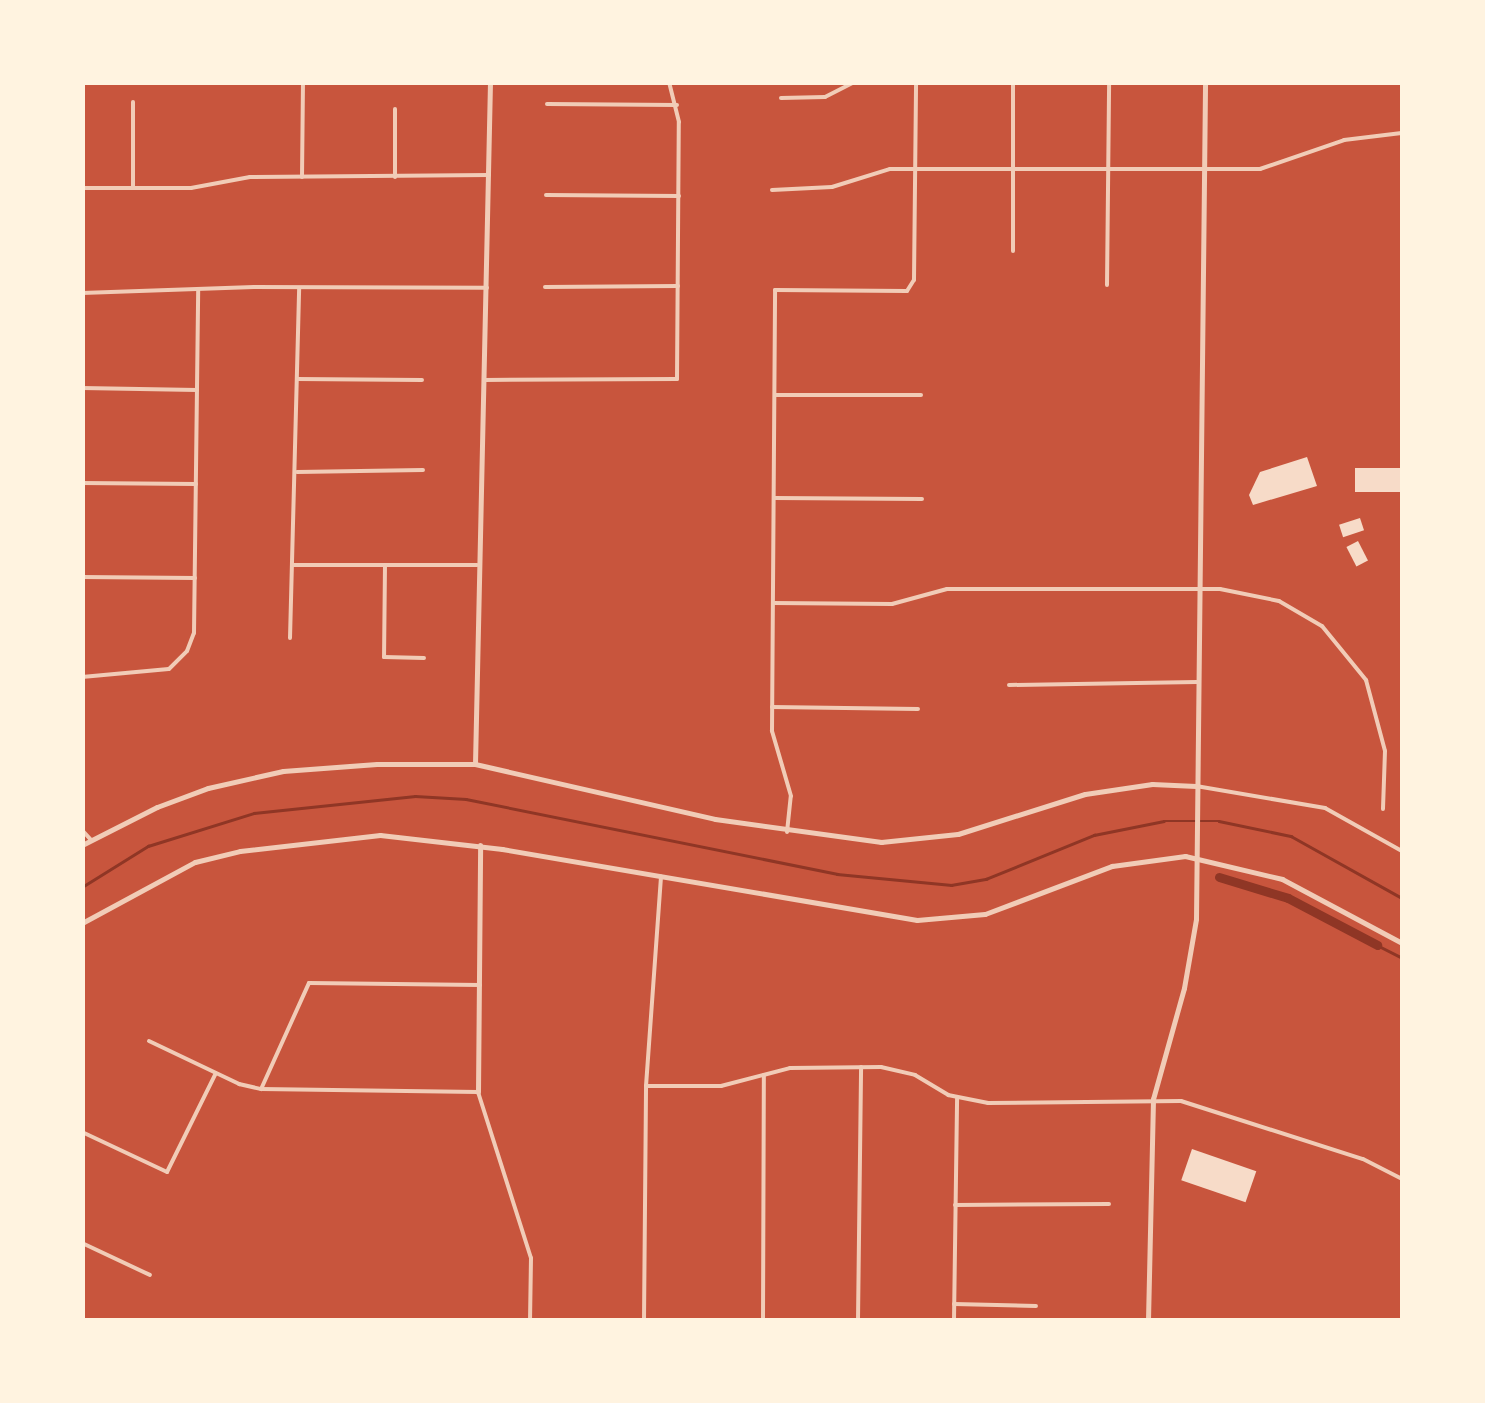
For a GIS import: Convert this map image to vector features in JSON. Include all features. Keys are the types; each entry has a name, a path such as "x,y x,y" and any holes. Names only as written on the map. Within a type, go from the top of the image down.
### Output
{"street":[{"path":"302,176 303,82"},
{"path":"475,764 490,82"},
{"path":"484,380 677,379 677,105 669,82"},
{"path":"781,98 826,96 854,82"},
{"path":"787,832 791,796 773,746 772,707 775,290 907,290 914,280 916,82"},
{"path":"1013,251 1014,82"},
{"path":"1107,285 1109,82"},
{"path":"1148,1320 1153,1098 1191,954 1197,858 1204,82"},
{"path":"133,102 133,188"},
{"path":"547,104 677,105"},
{"path":"395,109 395,176"},
{"path":"772,190 832,187 875,171 915,169 1260,169 1344,140 1402,133"},
{"path":"82,188 192,188 240,177 489,176"},
{"path":"546,194 679,196"},
{"path":"545,287 678,286"},
{"path":"82,293 298,287 488,288"},
{"path":"290,638 298,287"},
{"path":"82,677 155,674 180,661 194,633 198,290"},
{"path":"297,379 422,380"},
{"path":"82,388 197,390"},
{"path":"775,395 921,395"},
{"path":"296,472 423,470"},
{"path":"82,483 196,484"},
{"path":"774,498 922,499"},
{"path":"292,564 477,565"},
{"path":"385,564 384,658 424,658"},
{"path":"82,577 195,578"},
{"path":"773,602 892,604 948,589 1234,590 1279,601 1312,618 1366,680 1375,702 1385,751 1384,809"},
{"path":"1009,685 1197,682"},
{"path":"772,707 918,708"},
{"path":"82,845 157,806 250,777 378,764 475,764 787,832 910,842 958,834 1085,794 1152,784 1196,786 1326,808 1402,850"},
{"path":"82,830 91,840"},
{"path":"82,922 170,872 240,851 380,835 480,846 890,916 942,920 985,914 1112,866 1197,858 1282,880 1402,943"},
{"path":"480,846 478,1092 531,1258 530,1320"},
{"path":"644,1320 646,1086 661,877"},
{"path":"261,1089 309,983 480,985"},
{"path":"149,1042 216,1074 261,1089 478,1092"},
{"path":"646,1086 721,1086 790,1068 861,1066 892,1068 915,1075 957,1098 988,1103 1153,1098 1192,1104 1363,1160 1402,1179"},
{"path":"858,1320 861,1066"},
{"path":"82,1132 167,1172 216,1074"},
{"path":"763,1320 764,1075"},
{"path":"954,1320 957,1098"},
{"path":"955,1205 1109,1204"},
{"path":"82,1244 150,1274"},
{"path":"954,1304 1036,1306"}],"building":[{"path":"1307,457 1317,486 1253,505 1249,495 1260,472"},
{"path":"1355,468 1402,468 1402,492 1355,492"},
{"path":"1360,518 1364,530 1343,537 1339,525"},
{"path":"1358,541 1368,561 1356,567 1346,547"},
{"path":"1192,1149 1256,1171 1246,1202 1181,1180"}],"waterway":[{"path":"82,887 148,846 254,813 415,796 466,799 837,874 951,885 986,879 1094,835 1164,821 1219,821 1291,836 1402,898"},
{"path":"1219,877 1288,898 1377,945"},
{"path":"1377,945 1402,958"}]}
